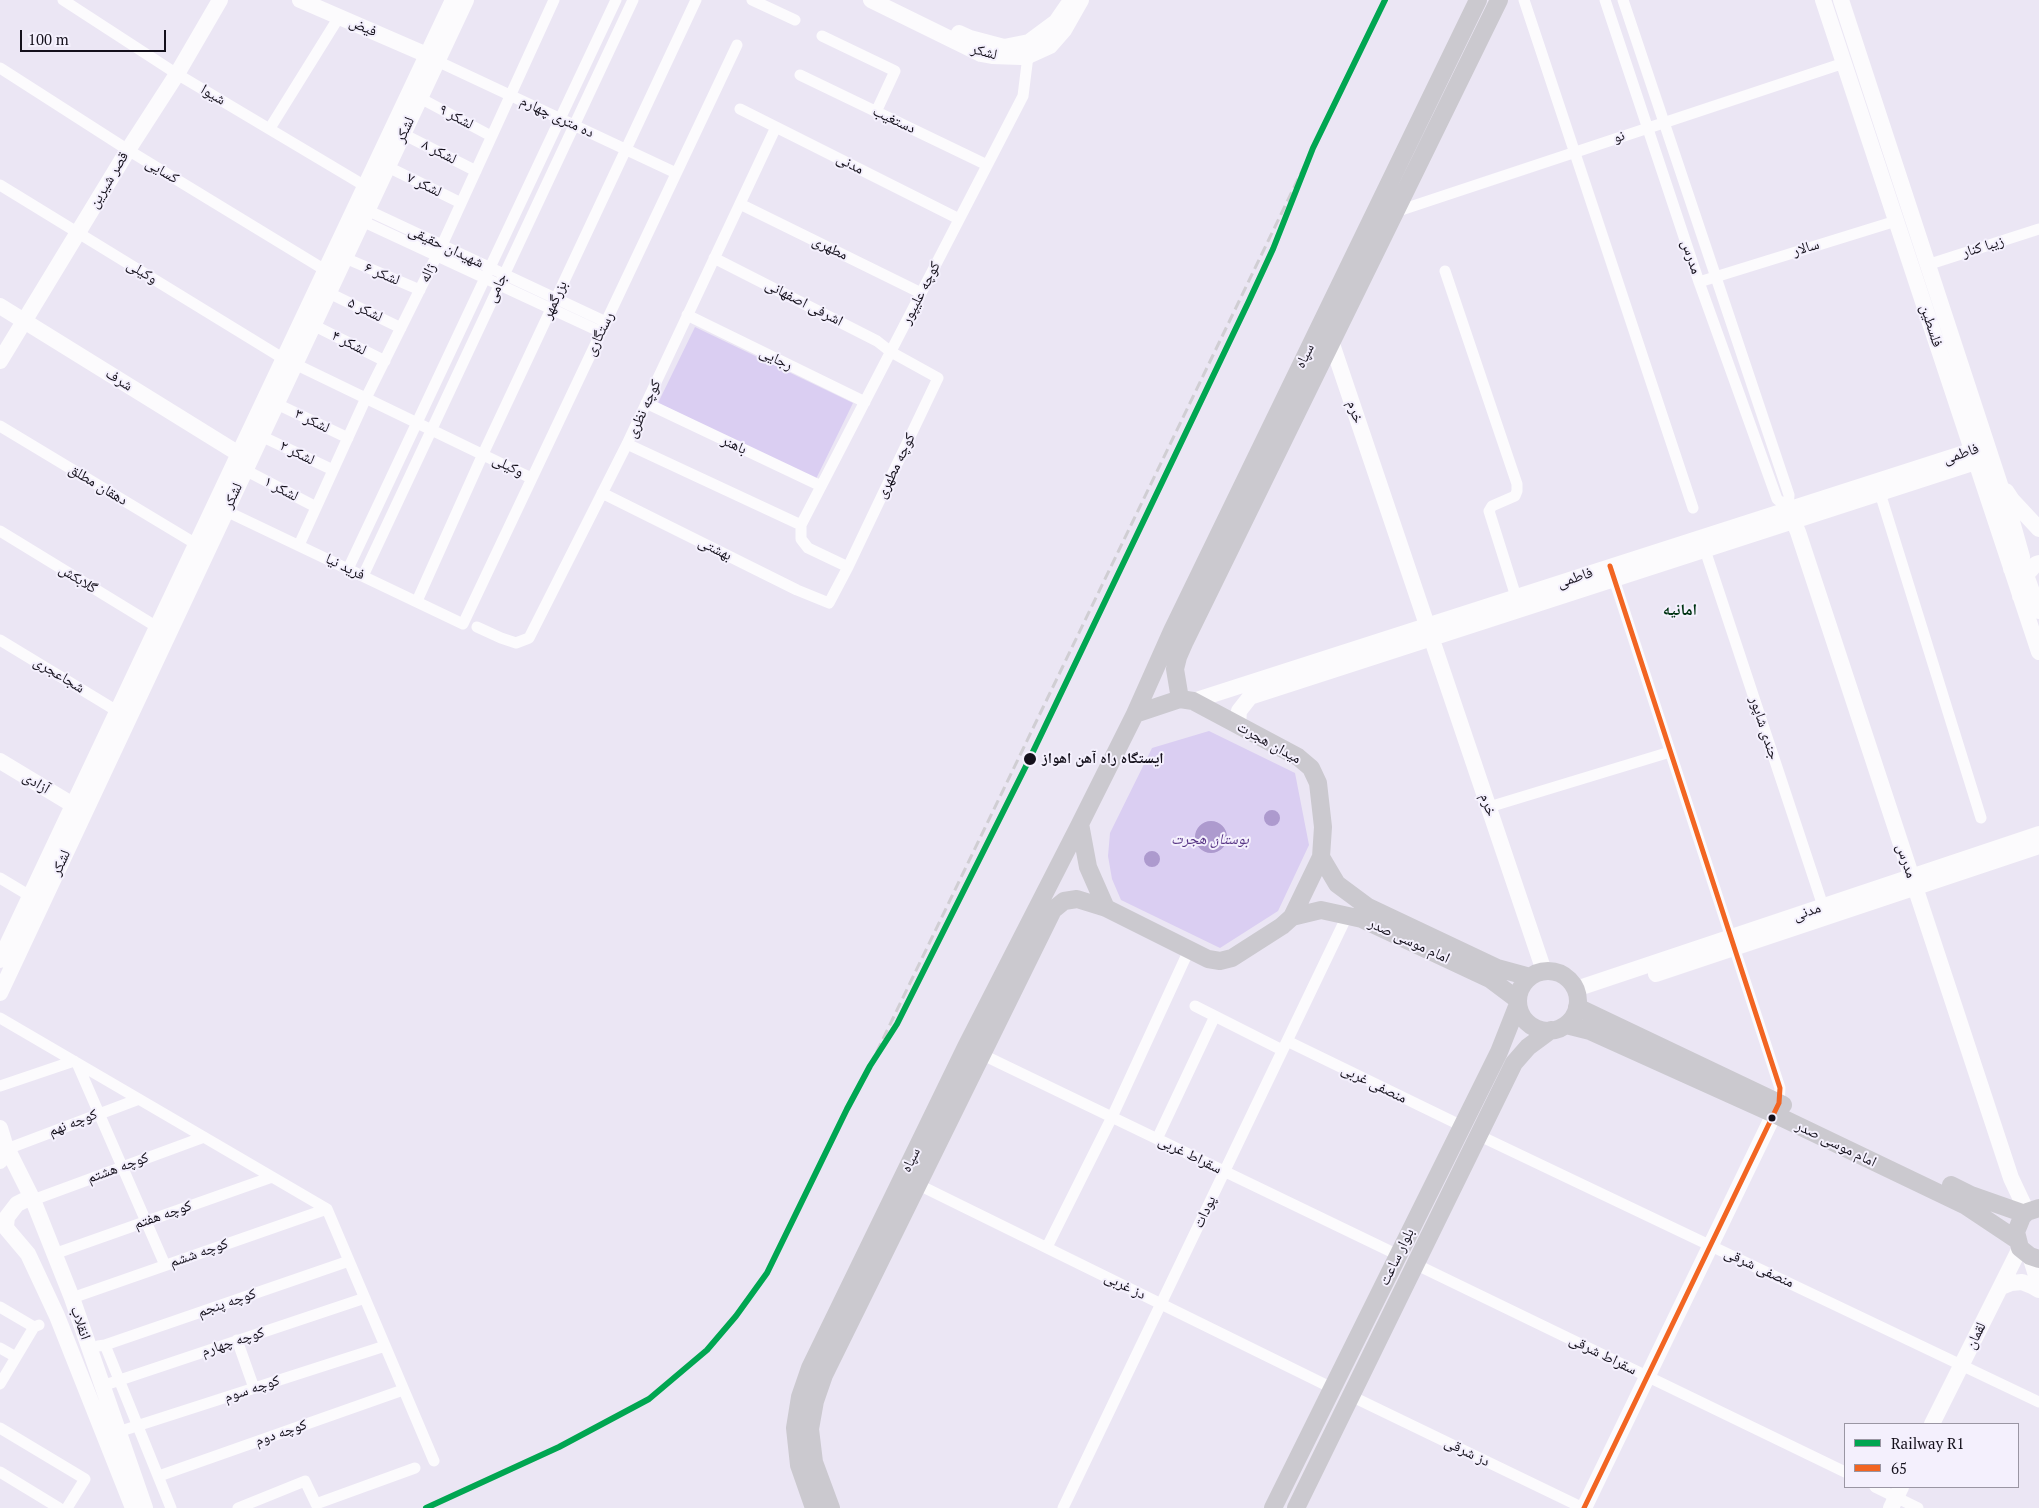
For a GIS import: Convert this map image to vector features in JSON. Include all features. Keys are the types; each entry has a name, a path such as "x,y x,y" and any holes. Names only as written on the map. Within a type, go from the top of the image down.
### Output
{"main road":[{"name":"سپاه","path":"1135,714 1172,631 1478,0"},
{"name":"سپاه","path":"1186,700 1176,669 1178,657 1498,0"},
{"path":"1106,908 1088,867 1080,824 1135,714 1186,700"},
{"name":"میدان هجرت","path":"1106,908 1208,959 1220,961 1232,958 1282,926 1292,917 1321,857 1323,844 1318,783 1311,768 1298,757 1186,700"},
{"name":"سپاه","path":"831,1508 814,1462 810,1428 815,1401 824,1375 917,1184 974,1051 1080,824"},
{"name":"امام موسی صدر","path":"1321,857 1336,884 1368,907 1497,968 1537,974"},
{"name":"سپاه","path":"814,1508 799,1465 795,1428 800,1397 810,1368 974,1051 1053,910 1064,901 1077,899 1106,908"},
{"name":"امام موسی صدر","path":"1292,917 1321,910 1362,919 1490,979 1518,1002"},
{"path":"1554,971 1571,981 1577,999 1573,1017 1559,1028 1542,1030 1533,1027 1520,1013 1518,1002 1520,989 1537,974 1554,971"},
{"name":"امام موسی صدر","path":"1577,999 1777,1108 1966,1206 2027,1251"},
{"name":"بلوار ساعت","path":"1273,1508 1499,1052 1518,1002"},
{"name":"امام موسی صدر","path":"1559,1028 1590,1031 1777,1108 1971,1195 2030,1212"},
{"name":"بلوار ساعت","path":"1296,1508 1514,1063 1528,1046 1559,1028"},
{"path":"2027,1251 2018,1224 2030,1212"}],"street":[{"name":"شیوا","path":"63,0 178,74 365,186"},
{"name":"قصر شیرین","path":"0,361 128,150 178,74 220,0"},
{"name":"فیض","path":"300,0 432,58"},
{"name":"لشکر","path":"0,993 79,809 117,711 239,454 289,361 314,325 420,98 453,0"},
{"name":"لشکر","path":"0,960 30,896 79,809 246,470 276,404 289,361 325,270 365,186 432,58 466,0"},
{"name":"ژاله","path":"298,545 366,398 440,250 554,0"},
{"path":"348,569 616,0"},
{"name":"جامی","path":"363,576 633,0"},
{"name":"بزرگمهر","path":"417,601 483,454 696,0"},
{"path":"752,0 795,20"},
{"name":"لشکر","path":"871,0 981,54 1001,57 1028,56 1050,46 1064,30 1081,0"},
{"name":"لشکر","path":"888,0 970,38 1004,47 1029,42 1056,22 1070,0"},
{"path":"1524,0 1693,508"},
{"name":"مدرس","path":"1605,0 1699,282 1777,499 1790,515"},
{"name":"مدرس","path":"1623,0 1789,495 1790,515 1914,882 2010,1178 2030,1212"},
{"name":"فلسطین","path":"1823,0 1896,221 2020,567"},
{"name":"فلسطین","path":"1844,1 1927,264 1978,453 1996,474 2011,518 2020,567"},
{"path":"270,128 339,17"},
{"path":"822,36 895,71 876,112"},
{"name":"رستگاری","path":"463,624 737,45"},
{"name":"کوچه علیپور","path":"801,525 1024,96 1028,56"},
{"name":"ده متری چهارم","path":"432,58 676,173"},
{"name":"نو","path":"1395,212 1844,63"},
{"name":"کسایی","path":"0,68 128,150 325,270"},
{"name":"دستغیب","path":"800,76 988,165"},
{"name":"لشکر ۹","path":"420,98 491,136"},
{"name":"مدنی","path":"740,109 959,219"},
{"name":"کوچه نظری","path":"478,627 501,638 516,642 529,638 627,444 776,127"},
{"name":"لشکر ۸","path":"403,134 476,171"},
{"name":"لشکر ۷","path":"388,167 461,203"},
{"name":"وکیلی","path":"0,185 289,361 531,478"},
{"name":"مطهری","path":"740,204 921,293"},
{"name":"شهیدان حقیقی","path":"365,216 603,327"},
{"name":"سالار","path":"1699,282 1896,221"},
{"name":"زیبا کنار","path":"1927,264 2039,230"},
{"name":"لشکر ۶","path":"345,258 420,290"},
{"name":"اشرفی اصفهانی","path":"714,258 877,341 891,352"},
{"path":"1446,271 1517,484 1518,491 1515,496 1492,506 1489,511 1518,603"},
{"name":"لشکر ۵","path":"329,293 401,328"},
{"name":"شرف","path":"0,306 239,454"},
{"name":"رجایی","path":"687,315 865,402"},
{"name":"لشکر ۴","path":"314,325 385,361"},
{"name":"خرم","path":"1332,341 1489,807 1537,974"},
{"name":"کوچه مطهری","path":"829,603 938,378 891,352"},
{"name":"لشکر ۳","path":"276,404 348,438"},
{"name":"باهنر","path":"646,404 821,486"},
{"name":"دهقان مطلق","path":"0,426 196,544"},
{"name":"لشکر ۲","path":"262,436 333,470"},
{"path":"627,444 801,525 801,540 808,548 848,567"},
{"name":"فاطمی","path":"1612,573 1705,550 1790,515 1880,493 1978,453"},
{"name":"فاطمی","path":"1238,725 1239,711 1250,697 1430,632 1978,453"},
{"name":"لشکر ۱","path":"246,470 316,507"},
{"path":"1996,474 2012,500 2039,529"},
{"name":"بهشتی","path":"602,493 797,590 829,603"},
{"path":"1880,493 1981,818"},
{"name":"فرید نیا","path":"226,511 463,624"},
{"name":"گلابکش","path":"0,531 157,628"},
{"name":"جندی شاپور","path":"1705,550 1823,906"},
{"path":"2020,567 2039,563"},
{"path":"2020,567 2020,596 2039,652"},
{"path":"2020,567 2039,611"},
{"path":"1583,1508 1777,1108 1780,1088 1612,573"},
{"name":"فاطمی","path":"1186,700 1430,632"},
{"name":"شجاعجری","path":"0,640 117,711"},
{"path":"1489,807 1670,752"},
{"name":"آزادی","path":"0,761 79,809"},
{"name":"مدنی","path":"1577,999 1732,943 1914,882 2039,834"},
{"name":"مدنی","path":"1732,943 1823,906 2039,846"},
{"path":"0,878 30,896"},
{"name":"پودات","path":"1063,1508 1347,916"},
{"path":"1047,1247 1112,1117 1189,950"},
{"name":"منصفی غربی","path":"1195,1006 1462,1126"},
{"path":"1157,1139 1215,1016"},
{"path":"0,1018 327,1209 434,1461"},
{"name":"سقراط غربی","path":"974,1051 1398,1255"},
{"path":"0,1086 76,1062"},
{"path":"76,1062 165,1266"},
{"name":"کوچه نهم","path":"3,1145 139,1099"},
{"name":"منصفی شرقی","path":"1478,1135 2039,1402"},
{"name":"کوچه هشتم","path":"33,1200 204,1137"},
{"name":"انقلاب","path":"3,1145 33,1200 72,1298 97,1346 102,1386 145,1508"},
{"name":"کوچه هفتم","path":"54,1254 272,1177"},
{"name":"دز غربی","path":"917,1184 1332,1388"},
{"path":"3,1224 16,1204 24,1200 33,1200"},
{"name":"کوچه ششم","path":"72,1298 327,1209"},
{"name":"انقلاب","path":"3,1224 28,1254 56,1316 132,1508"},
{"path":"2027,1251 2039,1285"},
{"name":"لقمان","path":"1933,1423 2001,1286 2027,1251"},
{"name":"کوچه پنجم","path":"97,1346 349,1261"},
{"name":"سقراط شرقی","path":"1416,1264 1844,1472"},
{"path":"2001,1286 2022,1282 2039,1290"},
{"name":"کوچه چهارم","path":"102,1386 365,1298"},
{"path":"0,1307 36,1326 0,1384"},
{"path":"237,1340 254,1388"},
{"path":"97,1346 119,1380 171,1508"},
{"name":"کوچه سوم","path":"118,1432 385,1346"},
{"path":"0,1348 16,1357"},
{"name":"کوچه دوم","path":"159,1476 404,1390"},
{"name":"دز شرقی","path":"1351,1396 1583,1508"},
{"path":"0,1428 85,1479 67,1508"},
{"path":"238,1508 305,1481 316,1504 415,1468"},
{"path":"0,1472 59,1508"},
{"path":"1877,1488 1918,1508"}],"green space":[{"path":"695,327 853,403 816,479 658,403"},
{"name":"بوستان هجرت","path":"1209,731 1295,773 1309,845 1278,911 1220,948 1121,900 1112,879 1108,856 1110,833 1152,748"}],"shaded area":[{"path":"1272,810 1278,812 1280,818 1278,824 1272,826 1266,824 1264,818 1266,812"},
{"path":"1211,821 1217,822 1222,826 1226,831 1226,843 1222,848 1217,852 1211,853 1205,852 1200,848 1196,843 1195,837 1196,831 1200,826 1205,822"},
{"path":"1152,851 1158,853 1160,859 1158,865 1152,867 1146,865 1144,859 1146,853"}],"railway":[{"path":"870,1066 1313,148"}],"rail line":[{"name":"R1","path":"426,1508 559,1447 649,1399 707,1350 736,1316 767,1273 847,1109 870,1066 897,1024 1029,760 1248,303 1273,249 1313,148 1385,0"}],"transit line":[{"name":"65","path":"1584,1508 1779,1103 1780,1088 1610,566"}],"place":[{"name":"ایستگاه راه آهن اهواز","path":"1030,759"}],"district":[{"name":"امانیه","path":"1680,610"}]}
